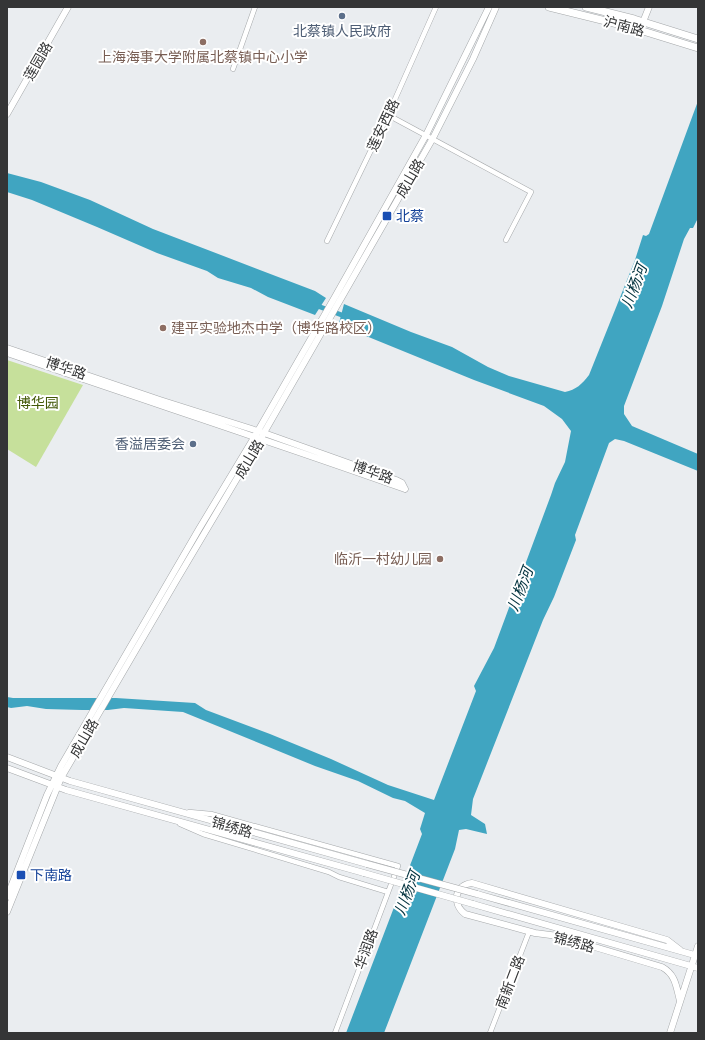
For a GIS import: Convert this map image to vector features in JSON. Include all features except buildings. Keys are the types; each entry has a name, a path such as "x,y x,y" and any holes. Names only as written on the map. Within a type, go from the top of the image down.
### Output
{"main road":[{"name":"莲园路","path":"7,114 68,7"},
{"name":"成山路","path":"339,296 426,135 489,7"},
{"name":"成山路","path":"7,897 58,777 260,435 339,296 432,138 470,66 496,7"},
{"name":"沪南路","path":"549,7 630,27 697,48"},
{"name":"沪南路","path":"586,7 643,22 698,39"},
{"path":"643,22 649,7"},
{"name":"博华路","path":"7,348 396,480 402,483 405,489 260,435 144,400 7,353"},
{"name":"锦绣路","path":"7,757 58,777 696,955"},
{"name":"锦绣路","path":"7,768 54,786 698,968"},
{"name":"成山路","path":"7,912 54,786"},
{"name":"锦绣路","path":"680,950 667,940 472,883 466,883 462,886 456,898 459,909 465,914 529,932 558,936 662,967 669,971 674,978 680,1001"},
{"path":"670,1033 698,946"}],"street":[{"path":"233,69 255,7"},
{"name":"莲安西路","path":"327,241 388,115 436,7"},
{"path":"388,115 531,192 506,240"},
{"name":"华润路","path":"173,810 211,814 398,866 335,1033"},
{"path":"169,819 203,834 329,872 339,877 388,892"},
{"name":"南新二路","path":"490,1033 529,932"}],"green space":[{"name":"博华园","path":"7,360 83,385 36,467 7,449"}],"water":[{"name":"川杨河","path":"698,101 698,218 693,228 690,228 684,239 662,306 624,406 624,414 632,426 698,454 698,471 624,441 615,439 609,443 575,535 576,540 473,799 471,815 485,824 487,834 466,829 459,830 455,849 384,1033 346,1033 422,834 420,829 425,813 405,801 393,798 358,781 315,766 183,712 124,708 108,710 82,710 46,709 27,706 11,708 7,707 7,697 116,698 195,703 206,710 331,759 388,785 434,800 476,691 474,686 494,648 555,483 565,462 571,431 562,419 544,406 474,380 339,326 344,304 411,332 452,347 488,367 509,376 565,392 576,388 589,375 635,260 643,235 646,236 649,234"},
{"path":"7,173 41,182 90,200 153,229 315,291 326,298 315,315 268,297 251,288 218,278 207,271 157,253 32,200 7,192"}],"waterway":[{"path":"315,305 347,317"}],"place":[{"name":"北蔡镇人民政府","path":"342,16"},
{"name":"上海海事大学附属北蔡镇中心小学","path":"203,42"},
{"name":"北蔡","path":"387,216"},
{"name":"建平实验地杰中学（博华路校区）","path":"163,328"},
{"name":"香溢居委会","path":"193,444"},
{"name":"临沂一村幼儿园","path":"440,559"},
{"name":"下南路","path":"21,875"}]}
